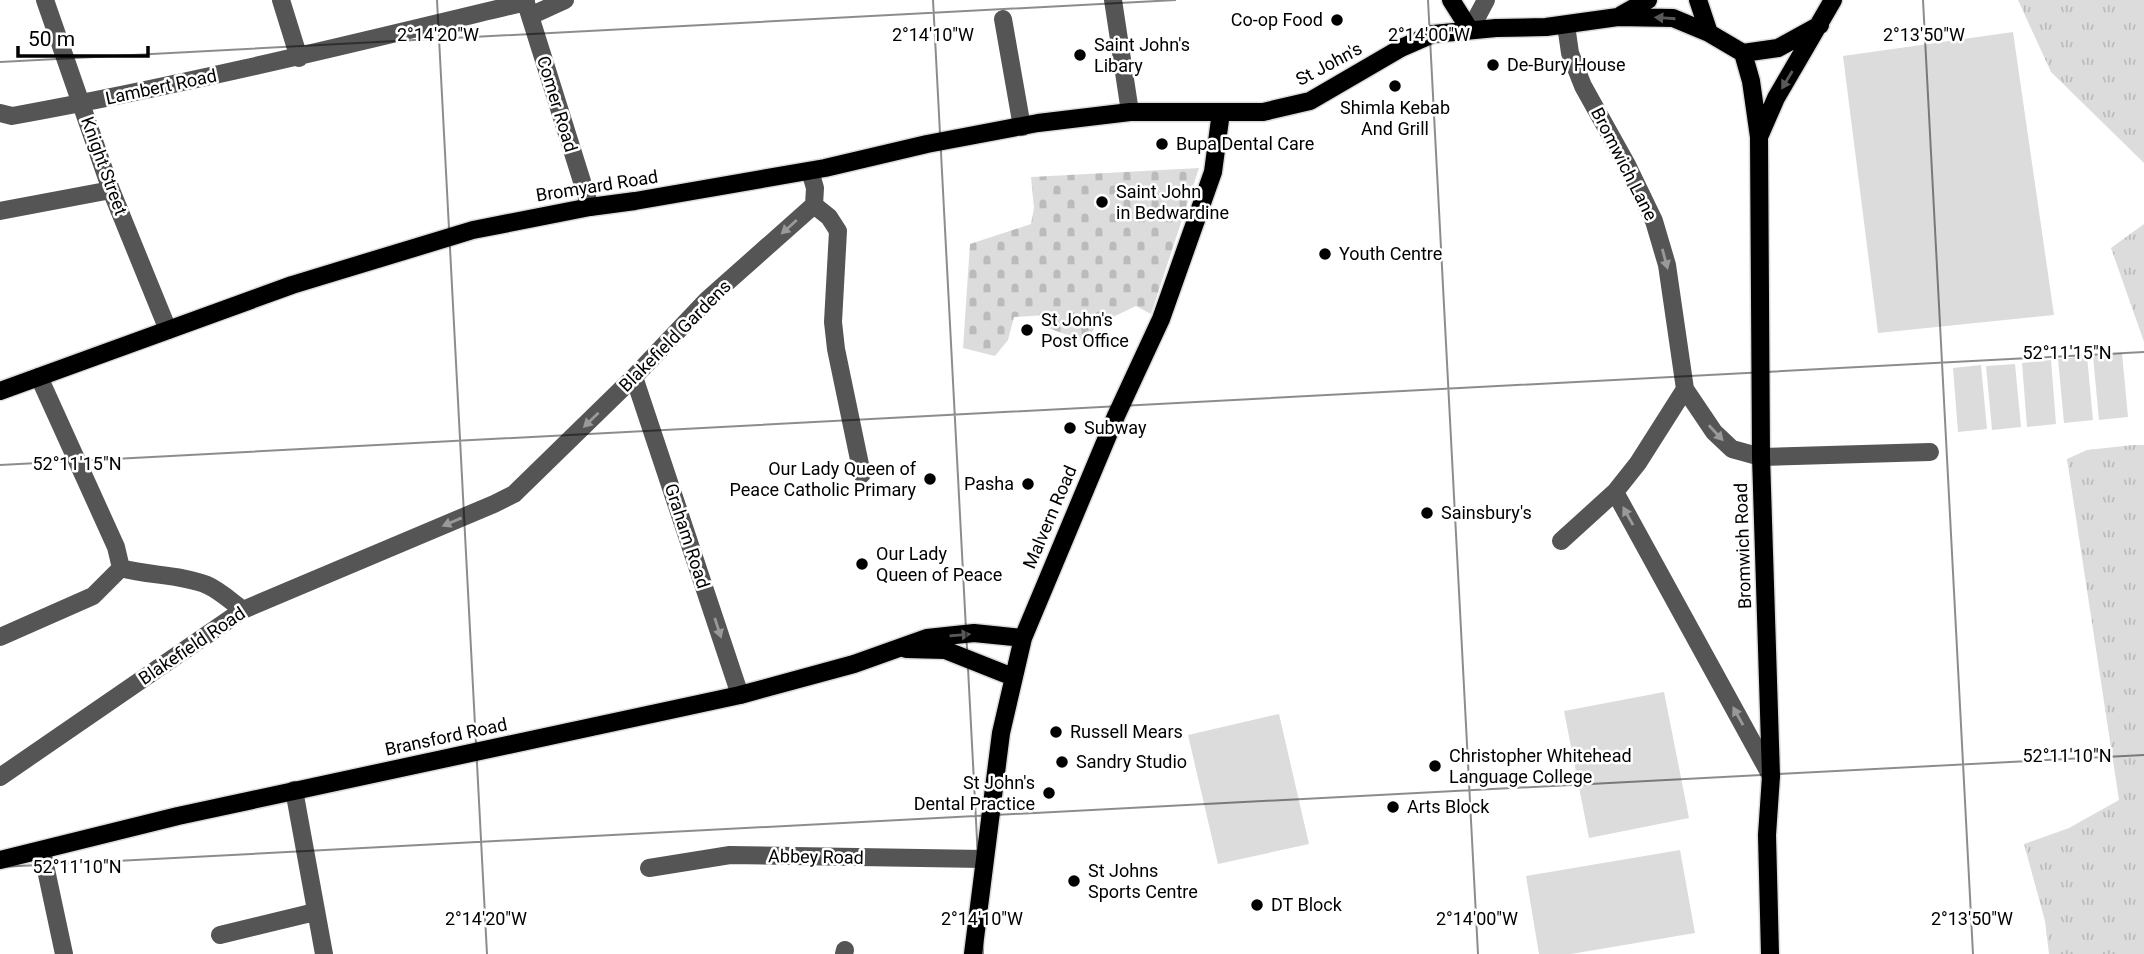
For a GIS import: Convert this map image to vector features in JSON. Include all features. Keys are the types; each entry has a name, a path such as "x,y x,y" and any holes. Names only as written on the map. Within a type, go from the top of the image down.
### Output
{"main road":[{"path":"1451,0 1470,30"},
{"name":"St John's","path":"1618,17 1648,0"},
{"path":"1698,0 1709,33"},
{"name":"Bromwich Road","path":"1759,137 1776,98 1833,0"},
{"name":"St John's","path":"1221,112 1263,112 1310,101 1401,48 1433,34 1566,25 1618,17 1673,18 1709,33 1743,54"},
{"path":"1743,54 1779,48 1820,25"},
{"name":"Bromwich Road","path":"1743,54 1751,81 1759,137 1761,457 1771,776 1767,835 1770,954"},
{"name":"Bromyard Road","path":"0,391 292,285 473,230 590,207 810,171 927,144 1022,127 1130,112 1221,112"},
{"name":"Malvern Road","path":"973,954 1001,733 1023,638 1116,416 1161,319 1213,172 1221,112"},
{"name":"Bransford Road","path":"0,860 293,790 740,695 855,664 927,638 974,633 1023,638"},
{"name":"Bransford Road","path":"899,649 944,650 1013,677"}],"street":[{"name":"Knight Street","path":"45,0 111,190 168,330"},
{"path":"281,0 299,58"},
{"name":"Lambert Road","path":"0,113 12,116 81,103 565,0"},
{"path":"1113,0 1130,112"},
{"path":"1470,30 1486,0"},
{"name":"Comer Road","path":"527,6 590,207"},
{"path":"1003,19 1022,127"},
{"name":"Bromwich Lane","path":"1566,25 1570,53 1583,86 1627,165 1654,222 1667,265 1685,389 1714,432 1732,449 1761,457"},
{"path":"810,171 815,188 814,205 829,217 838,232 833,322 836,349 862,474"},
{"path":"0,211 111,190"},
{"name":"Blakefield Gardens","path":"514,494 634,377 707,300 814,205"},
{"path":"39,377 116,547 121,568"},
{"name":"Graham Road","path":"634,377 740,695"},
{"path":"1561,541 1615,492 1638,463 1685,389"},
{"path":"1761,457 1930,452"},
{"path":"1615,492 1771,776"},
{"name":"Blakefield Road","path":"0,777 243,610 495,505 514,494"},
{"path":"121,568 139,574 173,576 209,586 243,610"},
{"path":"0,637 93,596 121,568"},
{"path":"293,790 324,954"},
{"path":"41,850 64,954"},
{"name":"Abbey Road","path":"649,868 730,855 984,859"},
{"path":"220,935 315,912"}],"green space":[{"path":"2018,0 2144,0 2144,163 2051,72"},
{"path":"2013,32 2054,315 1878,333 1843,56"},
{"path":"1199,168 1151,314 1136,306 1096,325 1087,342 1045,327 1046,315 1014,317 1008,340 995,356 963,348 970,244 1031,224 1034,208 1031,177"},
{"path":"2144,224 2144,342 2111,248"},
{"path":"2122,353 2128,417 2099,420 2093,356"},
{"path":"2087,356 2093,420 2064,423 2058,359"},
{"path":"2051,360 2056,424 2027,427 2022,363"},
{"path":"2015,364 2021,427 1992,430 1986,366"},
{"path":"1981,365 1987,429 1958,432 1953,368"},
{"path":"2144,445 2144,954 2049,954 2045,921 2024,844 2069,828 2119,800 2067,459 2087,450"},
{"path":"1664,692 1689,818 1589,838 1564,711"},
{"path":"1279,714 1309,844 1218,864 1188,735"},
{"path":"1680,850 1695,933 1571,954 1539,954 1526,876"}],"place":[{"name":"Co-op Food","path":"1337,20"},
{"name":"Saint John's Libary","path":"1080,55"},
{"name":"De-Bury House","path":"1493,65"},
{"name":"Shimla Kebab And Grill","path":"1395,86"},
{"name":"Bupa Dental Care","path":"1162,144"},
{"name":"Saint John in Bedwardine","path":"1102,202"},
{"name":"Youth Centre","path":"1325,254"},
{"name":"St John's Post Office","path":"1027,330"},
{"name":"Subway","path":"1070,428"},
{"name":"Our Lady Queen of Peace Catholic Primary","path":"930,479"},
{"name":"Pasha","path":"1028,484"},
{"name":"Sainsbury's","path":"1427,513"},
{"name":"Our Lady Queen of Peace","path":"862,564"},
{"name":"Russell Mears","path":"1056,732"},
{"name":"Sandry Studio","path":"1062,762"},
{"name":"Christopher Whitehead Language College","path":"1435,766"},
{"name":"St John's Dental Practice","path":"1049,793"},
{"name":"Arts Block","path":"1393,807"},
{"name":"St Johns Sports Centre","path":"1074,881"},
{"name":"DT Block","path":"1257,905"}]}
